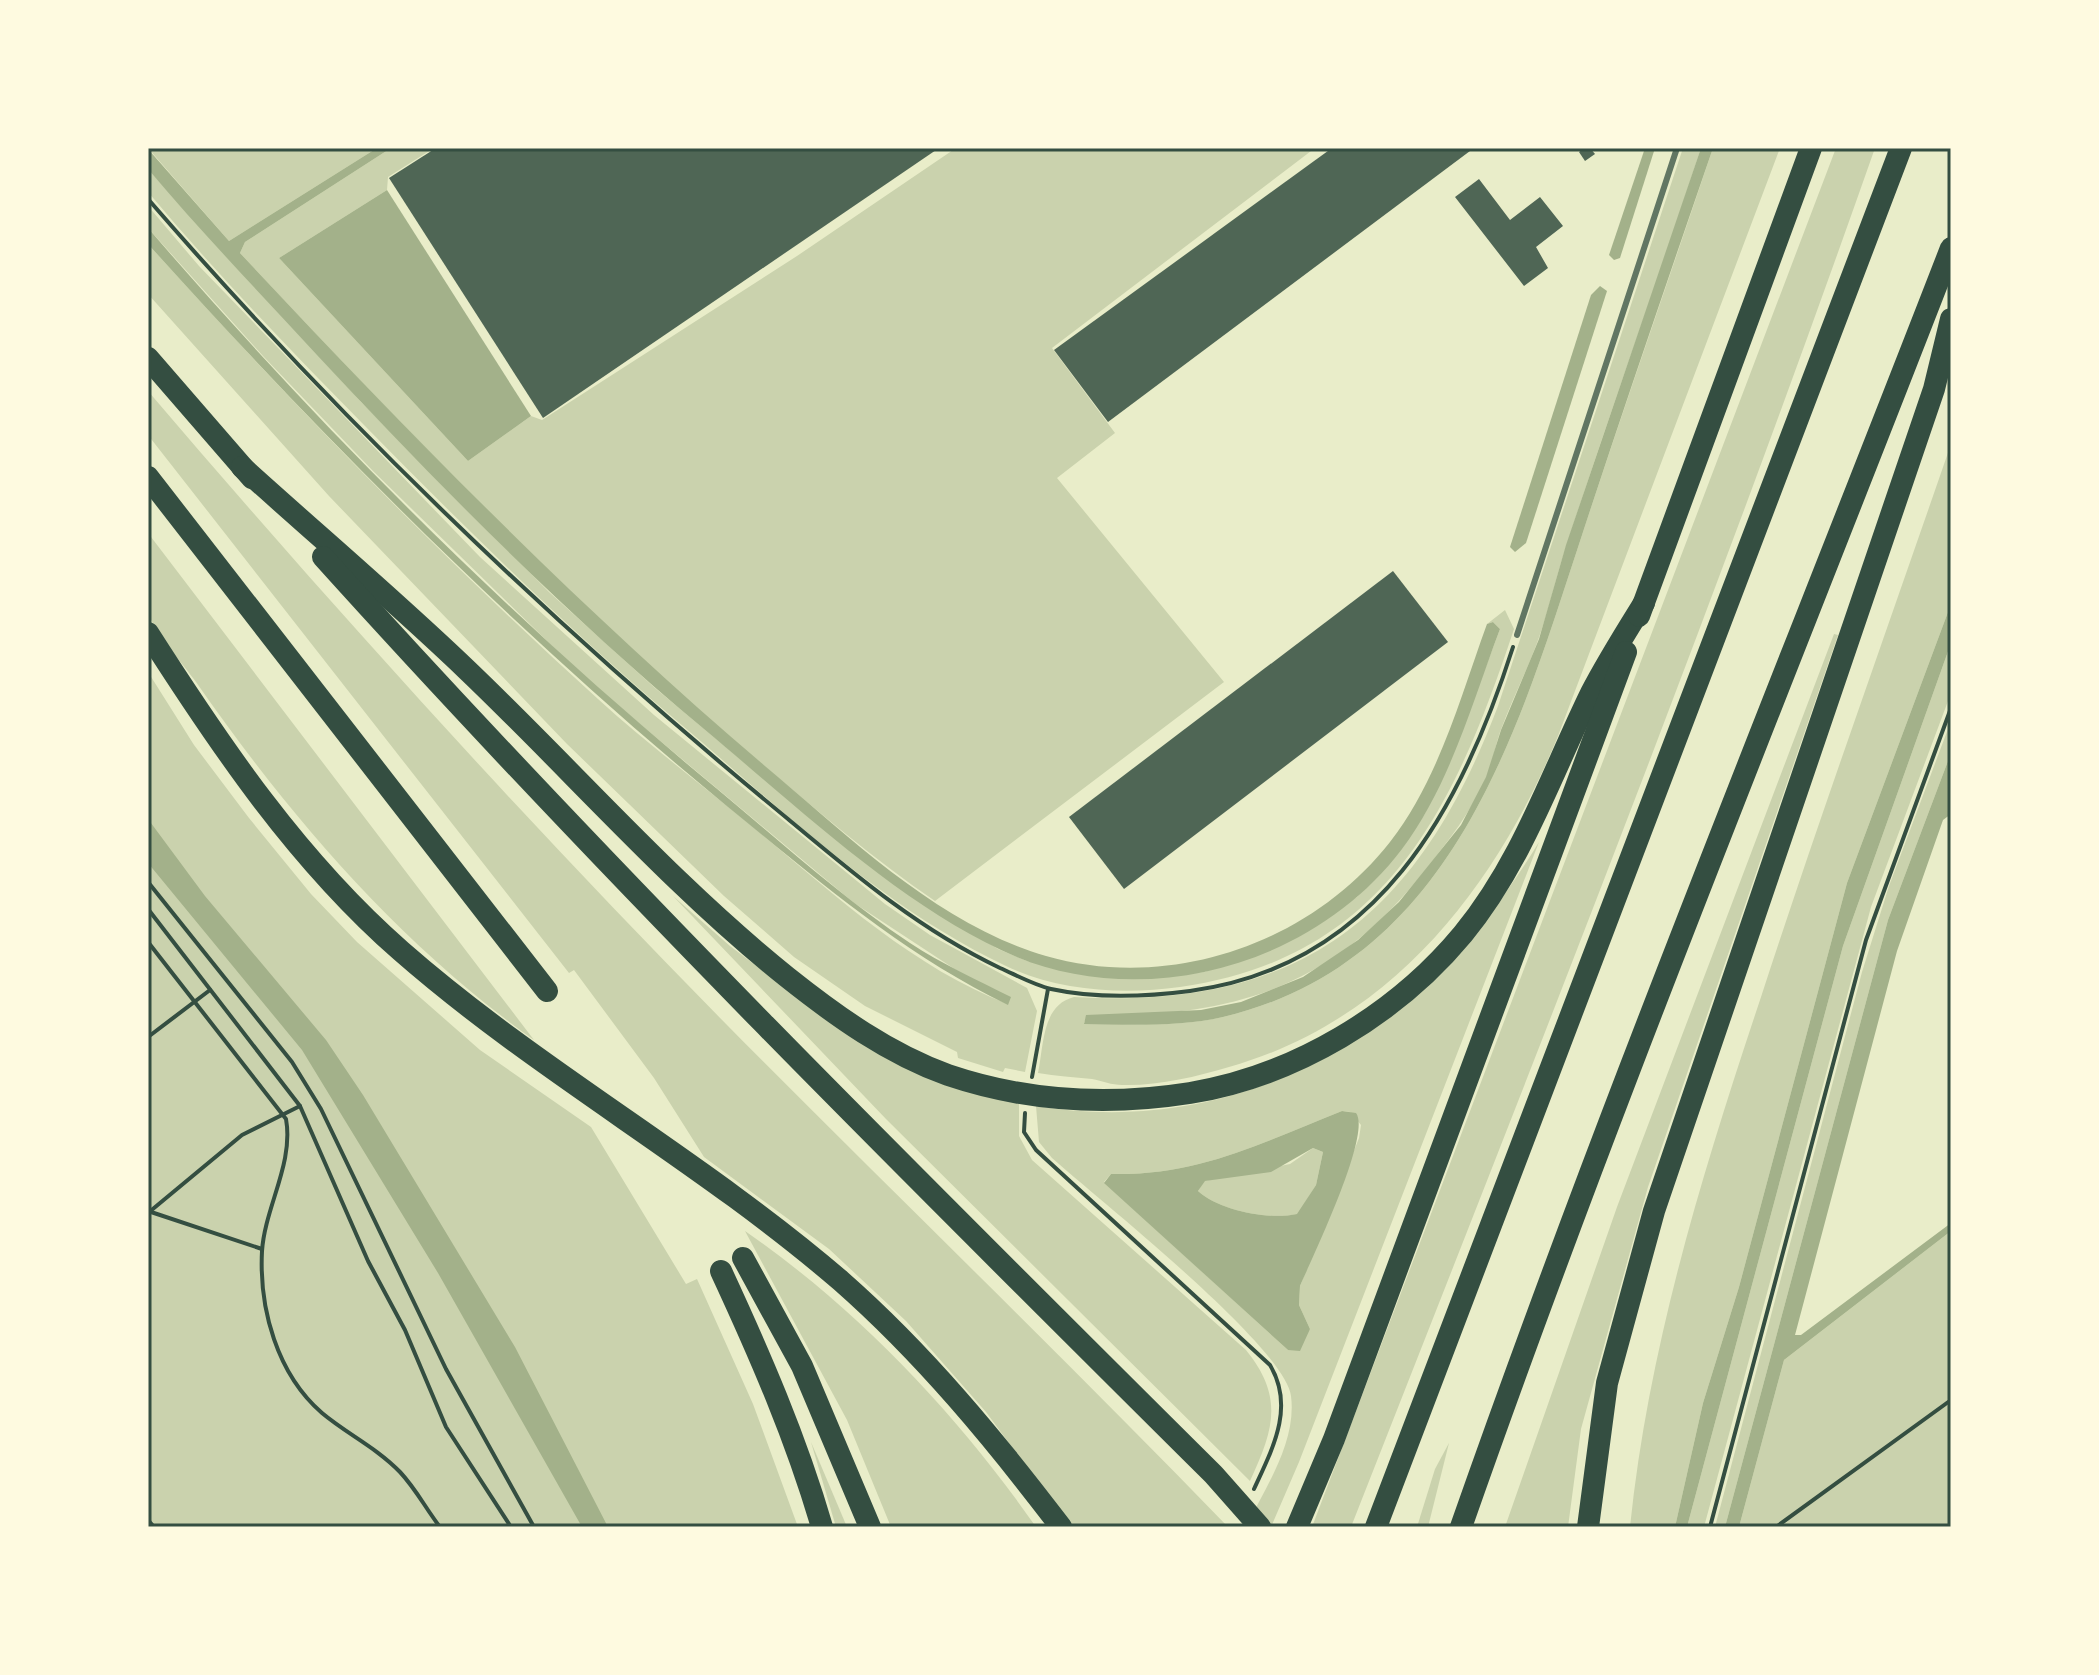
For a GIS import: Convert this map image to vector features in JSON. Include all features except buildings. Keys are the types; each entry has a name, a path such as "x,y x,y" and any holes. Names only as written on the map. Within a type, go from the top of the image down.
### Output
{"highway":[{"path":"1297,1527 1356,1380 1811,148"},
{"path":"1376,1527 1901,148"},
{"path":"1461,1527 1512,1384 1713,858 1951,248"},
{"path":"1588,1527 1607,1383 1654,1211 1934,389 1951,319"},
{"path":"148,358 478,729 828,1091 1214,1475 1260,1527"},
{"path":"242,467 466,669 611,817 710,912 829,1010 890,1048 945,1074 1007,1092 1035,1095 1141,1101 1251,1078 1300,1059 1364,1023 1414,982 1461,936 1501,881 1551,788 1592,691 1644,603"},
{"path":"148,477 547,991"},
{"path":"148,633 211,731 282,826 340,892 400,951 500,1031 775,1228 906,1342 996,1442 1061,1527"},
{"path":"743,1258 802,1366 870,1527"},
{"path":"721,1271 765,1367 806,1473 822,1527"}],"lane":[{"path":"1517,635 1677,148"}],"path":[{"path":"148,199 238,300 412,482 638,695 892,904 968,953 1048,989 1130,997 1205,989 1275,968 1331,939 1406,868 1440,820 1474,755 1517,635"},
{"path":"1710,1527 1866,940 1951,708"},
{"path":"148,882 292,1062 321,1109 446,1369 534,1527"},
{"path":"148,909 300,1106 368,1261 405,1330 446,1427 511,1527"},
{"path":"148,942 283,1112 289,1131 262,1249 268,1321 291,1375 321,1412 401,1473 440,1527"},
{"path":"1048,989 1035,1095 1024,1132 1036,1150 1259,1353 1280,1382 1283,1398 1278,1431 1249,1501"},
{"path":"148,1037 210,990"},
{"path":"149,1212 242,1135 300,1106"},
{"path":"149,1212 262,1249"},
{"path":"1776,1527 1951,1400"},
{"path":"148,1521 154,1527"}],"shaded area":[{"path":"148,148 377,148 229,241"},
{"path":"377,148 391,148 245,242 240,253 435,457 637,653 871,856 937,904 1008,942 1046,956 1093,966 1141,968 1189,962 1235,950 1279,932 1320,907 1358,877 1407,818 1447,737 1487,624 1493,622 1500,629 1469,714 1447,771 1419,824 1402,849 1365,890 1320,924 1271,950 1219,968 1164,978 1108,978 1054,969 1001,950 923,905 809,819 553,595 363,404 148,169 148,149 229,241"},
{"path":"391,148 434,148 388,177 387,190 279,258 468,461 531,416 542,420 797,256 956,148 1315,148 1052,348 1115,433 1057,478 1224,682 935,901 818,811 616,635 425,447 240,253 245,242"},
{"path":"1645,148 1655,148 1620,258 1614,260 1609,255"},
{"path":"1683,148 1701,148 1583,494 1537,643 1500,732 1486,778 1459,825 1391,910 1354,942 1316,968 1276,988 1234,1002 1188,1010 1087,1015 1084,1023 1154,1024 1206,1020 1223,1017 1302,988 1368,946 1422,891 1466,828 1502,758 1532,683 1713,148 1780,148 1558,736 1533,792 1470,895 1431,941 1388,982 1340,1017 1287,1046 1216,1071 1149,1084 1118,1085 1038,1073 1046,1027 1056,1008 1064,1001 1074,997 1154,997 1225,987 1288,966 1342,935 1389,894 1430,842 1466,779 1498,706"},
{"path":"1701,148 1713,148 1532,683 1502,758 1466,828 1422,891 1368,946 1302,988 1223,1017 1206,1020 1154,1025 1084,1024 1086,1015 1201,1010 1241,1002 1303,977 1358,940 1399,902 1461,825 1486,777 1501,730 1539,639 1566,545"},
{"path":"1836,148 1875,148 1685,667 1351,1527 1312,1527"},
{"path":"148,169 361,402 549,592 655,688 859,858 998,949 1027,961 1125,979 1205,972 1357,897 1403,847 1424,815 1450,762 1500,629 1493,622 1487,624 1505,610 1514,629 1466,756 1437,813 1402,864 1361,908 1311,944 1251,971 1180,987 1136,991 1069,986 1006,966 917,915 834,854 556,614 402,463 227,282 148,192"},
{"path":"387,190 531,416 468,461 279,258"},
{"path":"148,206 199,266 480,557 654,715 885,904 930,935 1027,988 1037,1011 1025,1072 1005,1068 1003,1072 958,1058 957,1052 865,1006 794,957 724,896 567,744 329,496 148,294 148,244 367,477 481,590 616,715 870,924 937,969 1008,1004 854,903 585,678 373,471 263,356 148,228"},
{"path":"148,228 350,449 492,590 565,657 835,888 922,951 1011,997 1008,1005 932,963 862,914 728,807 575,675 428,536 286,393 148,244"},
{"path":"1600,286 1607,291 1526,543 1515,552 1510,547 1591,295"},
{"path":"148,391 360,634 578,871 727,1025 1228,1527 1071,1527 986,1412 906,1321 829,1249 704,1157 654,1078 574,970 569,973 148,435"},
{"path":"1951,444 1951,604 1847,883 1739,1287 1703,1403 1675,1527 1630,1527 1650,1391 1681,1257 1700,1191 1785,925"},
{"path":"148,533 534,1040 437,963 393,920 350,876 269,781 151,620 146,594"},
{"path":"1951,604 1951,643 1843,946 1687,1527 1675,1527 1703,1403 1739,1287 1847,883"},
{"path":"1834,634 1838,635 1648,1187 1581,1429 1568,1527 1505,1527 1617,1207"},
{"path":"1951,643 1951,693 1871,907 1704,1527 1687,1527 1843,946"},
{"path":"148,672 194,745 249,818 311,894 357,942 480,1050 591,1127 686,1284 697,1279 753,1404 798,1527 148,1527"},
{"path":"1951,721 1951,753 1888,920 1725,1527 1715,1527 1862,972 1889,886"},
{"path":"1951,753 1951,814 1943,820 1897,951 1795,1335 1801,1335 1951,1223 1951,1231 1784,1360 1739,1527 1725,1527 1888,920"},
{"path":"148,819 205,896 326,1040 363,1095 515,1347 608,1527 582,1527 438,1273 302,1050 148,863"},
{"path":"1539,842 1299,1462 1271,1527 1246,1527 1278,1464 1289,1430 1291,1396 1281,1373 1225,1310 1052,1158 1039,1142 1036,1106 1116,1112 1191,1105 1262,1086 1328,1055 1389,1014 1445,965 1495,907","holes":["1342,1111 1350,1112 1361,1125 1359,1138 1300,1286 1299,1305 1310,1329 1288,1350 1104,1182 1111,1174 1143,1173 1202,1163 1258,1145"]},
{"path":"673,896 730,946 842,1031 1019,1103 1019,1136 1032,1160 1246,1350 1258,1367 1266,1383 1271,1414 1265,1445 1250,1481 886,1119"},
{"path":"1342,1111 1356,1113 1359,1125 1356,1145 1300,1286 1299,1305 1310,1329 1300,1351 1288,1350 1104,1183 1111,1174 1174,1169 1230,1155","holes":["1313,1148 1323,1152 1316,1185 1297,1214 1259,1215 1232,1209 1198,1191 1205,1181 1271,1172"]},
{"path":"1313,1148 1323,1152 1316,1185 1298,1214 1273,1216 1245,1212 1219,1204 1198,1191 1204,1181 1290,1164"},
{"path":"745,1231 827,1295 904,1366 973,1444 1036,1527 891,1527 847,1420"},
{"path":"1951,1231 1951,1527 1739,1527 1784,1360"},
{"path":"811,1442 847,1527 836,1527"},
{"path":"1449,1443 1428,1527 1417,1527 1435,1469"}]}
